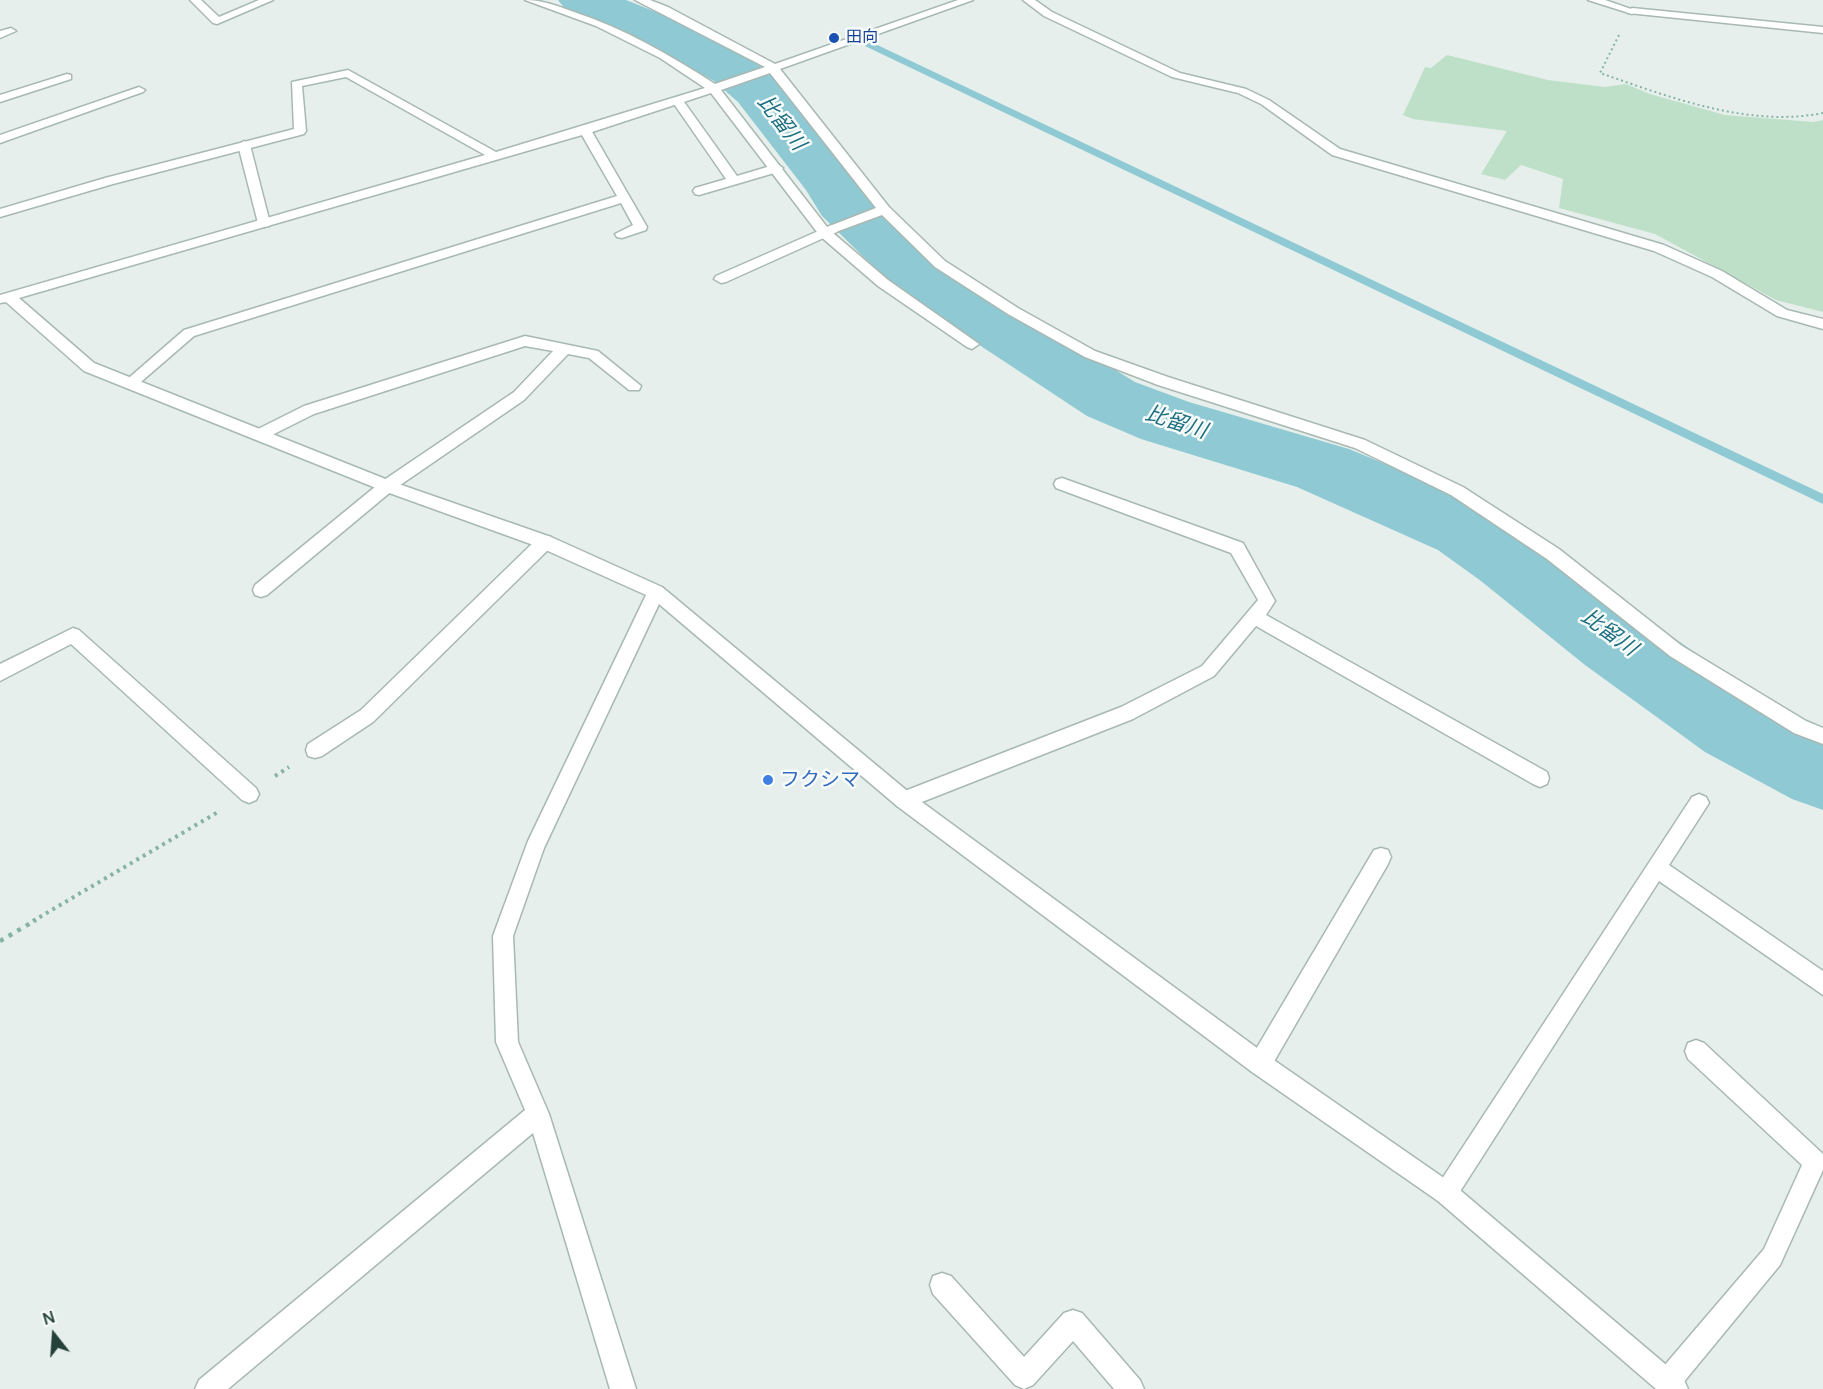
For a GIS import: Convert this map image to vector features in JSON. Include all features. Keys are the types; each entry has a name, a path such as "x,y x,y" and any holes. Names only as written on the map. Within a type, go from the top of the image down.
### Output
{"street":[{"path":"195,0 217,21 268,0"},
{"path":"530,0 600,24 664,56 718,87 777,168 829,231 883,283 972,344"},
{"path":"640,0 761,59 879,212 940,264 1013,312 1090,354 1163,381 1360,444 1457,491 1553,554 1676,651 1800,727 1823,736"},
{"path":"5,298 585,130 718,87 968,0"},
{"path":"1028,0 1048,14 1176,75 1242,91 1265,102 1336,152 1659,248 1716,274 1782,313 1823,324"},
{"path":"1593,0 1632,11 1823,30"},
{"path":"0,213 300,131 296,84 348,73 495,156"},
{"path":"0,99 67,77"},
{"path":"0,139 139,90"},
{"path":"678,100 734,181"},
{"path":"585,130 641,227 622,234"},
{"path":"244,145 264,223"},
{"path":"699,191 777,168"},
{"path":"130,383 189,333 624,198"},
{"path":"721,279 829,231 879,212"},
{"path":"5,298 89,366 387,486 545,542 656,592 904,800 1260,1064 1446,1193 1671,1385 1772,1257 1815,1162 1696,1051"},
{"path":"259,435 309,410 525,341 593,354 634,386"},
{"path":"261,590 387,486 519,396 566,348"},
{"path":"904,800 1127,713 1208,671 1267,602 1237,548 1062,484"},
{"path":"315,750 367,716 545,542"},
{"path":"623,1389 538,1114 507,1042 503,936 535,847 656,592"},
{"path":"1255,617 1540,778"},
{"path":"0,674 73,635 249,794"},
{"path":"1446,1193 1699,803"},
{"path":"1260,1064 1381,857"},
{"path":"1656,868 1823,984"},
{"path":"208,1389 538,1114"},
{"path":"942,1285 1024,1376 1073,1322 1131,1389"}],"path":[{"path":"1605,60 1600,73 1668,96 1752,115 1810,118 1823,113"},
{"path":"0,941 249,794 315,750"}],"green space":[{"path":"1447,55 1548,80 1605,87 1626,84 1650,94 1725,115 1814,122 1823,120 1823,312 1776,300 1655,234 1559,208 1563,179 1521,165 1505,180 1481,174 1507,131 1413,119 1403,115 1425,67 1431,68"}],"waterway":[{"name":"比留川","path":"583,0 668,35 733,70 757,91 832,185 843,203 921,278 1111,399 1166,421 1323,468 1465,529 1508,559 1614,641 1735,726 1823,771"},
{"path":"868,44 1823,499"}],"place":[{"name":"田向","path":"834,38"},
{"name":"フクシマ","path":"768,780"}]}
